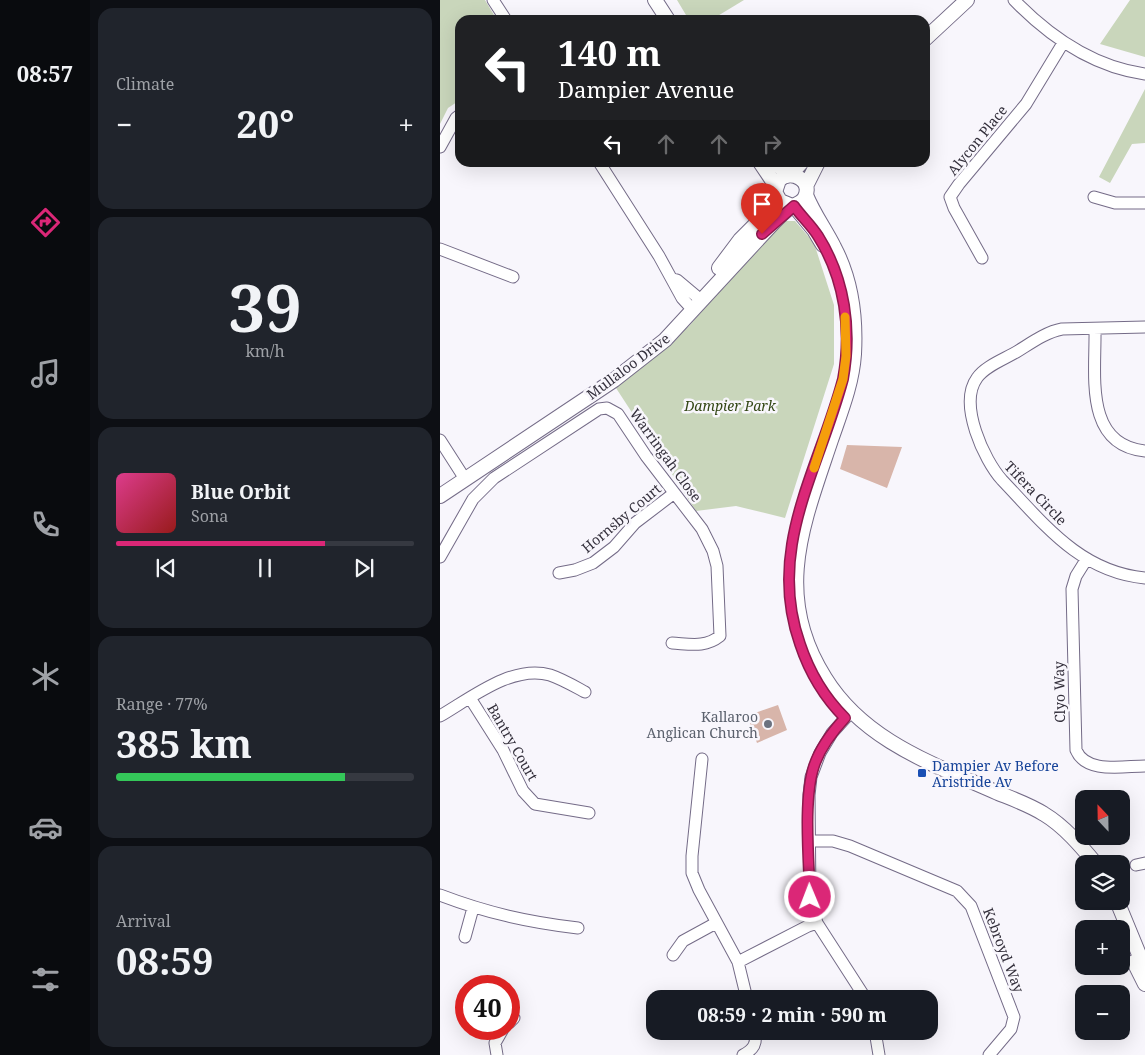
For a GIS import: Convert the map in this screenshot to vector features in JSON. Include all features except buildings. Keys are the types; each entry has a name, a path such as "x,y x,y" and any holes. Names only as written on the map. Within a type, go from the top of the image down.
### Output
{"main road":[{"path":"655,0 665,15"},
{"path":"664,0 674,15"},
{"path":"930,24 954,0"},
{"path":"930,34 967,0"},
{"path":"763,167 782,203 793,206 819,237 834,268 842,293 847,339 844,372 839,394 794,529 788,560 789,602 794,627 805,660 826,695 848,715 868,738 889,751 1033,817 1060,836 1078,855"},
{"path":"780,167 789,175 800,178 846,273 850,292 854,352 846,395 798,546 795,586 799,616 810,651 824,678 848,715 893,744 1044,814 1079,844 1088,855"},
{"path":"776,190 781,179 789,175 797,167"},
{"path":"793,206 800,203 816,167"},
{"name":"Mullaloo Drive","path":"440,486 463,475 643,358 665,340 695,303 743,236 760,220 776,190"},
{"name":"Mullaloo Drive","path":"695,303 793,206"},
{"name":"Mullaloo Drive","path":"440,496 463,475"},
{"path":"1121,910 1145,969"},
{"path":"1130,950 1145,984"}],"street":[{"path":"493,0 503,15"},
{"path":"1014,0 1038,24 1063,43 1104,62 1145,74"},
{"name":"Alycon Place","path":"982,258 950,198 1026,104 1063,43"},
{"path":"440,147 455,120"},
{"path":"602,167 673,279 676,290 695,303"},
{"path":"1094,197 1115,203 1145,203"},
{"path":"440,249 513,276"},
{"name":"Tifera Circle","path":"1145,327 1055,330 977,377 973,384 970,398 978,437 995,472 1059,538 1086,560 1124,576 1145,578"},
{"path":"1095,329 1096,397 1099,416 1109,433 1125,447 1145,451"},
{"name":"Warringah Close","path":"440,556 473,499 494,478 598,409 607,408 618,414 674,494 702,529 713,550 717,566 721,623 720,636 713,642 703,645 672,643"},
{"path":"440,440 463,475"},
{"name":"Hornsby Court","path":"559,573 575,570 593,563 614,547 635,523 674,494"},
{"name":"Clyo Way","path":"1086,560 1076,576 1072,589 1076,750 1083,760 1094,766 1145,766"},
{"path":"440,716 506,678 529,672 550,675 586,692"},
{"name":"Bantry Court","path":"470,698 503,750 523,791 535,804 588,813"},
{"path":"848,715 826,743 815,764 811,777 810,897 817,923 860,990"},
{"path":"702,759 692,873 716,923 738,962 745,990"},
{"name":"Kebroyd Way","path":"809,841 833,841 850,846 957,891 971,906 1014,1017 1011,1029 989,1055"},
{"path":"440,894 473,908 528,922 578,928"},
{"path":"465,937 473,908"},
{"path":"673,955 683,941 716,923"},
{"path":"738,962 817,923"},
{"path":"496,1040 496,1055"},
{"path":"743,1055 752,1050 756,1040"},
{"path":"876,1040 879,1055"}],"green space":[{"path":"440,0 485,0 494,15 455,15 455,103 448,108 440,124"},
{"path":"677,0 744,0 719,15 686,15"},
{"path":"1130,0 1145,0 1145,57 1100,44"},
{"path":"1145,89 1145,143 1132,144 1110,183 1099,177"},
{"name":"Dampier Park","path":"779,221 795,221 814,243 834,305 834,364 785,518 736,506 696,511 616,388 690,325"}],"slow traffic":[{"path":"814,468 843,379 847,339 845,317"}],"place":[{"name":"Kallaroo Anglican Church","path":"768,724"},
{"name":"Dampier Av Before Aristride Av","path":"922,773"}],"route":[{"path":"762,234 792,206 814,230 828,255 842,293 847,339 843,379 797,516 788,560 789,602 794,627 805,660 817,682 845,718 826,743 815,764 811,777 809,795 810,897"}]}
